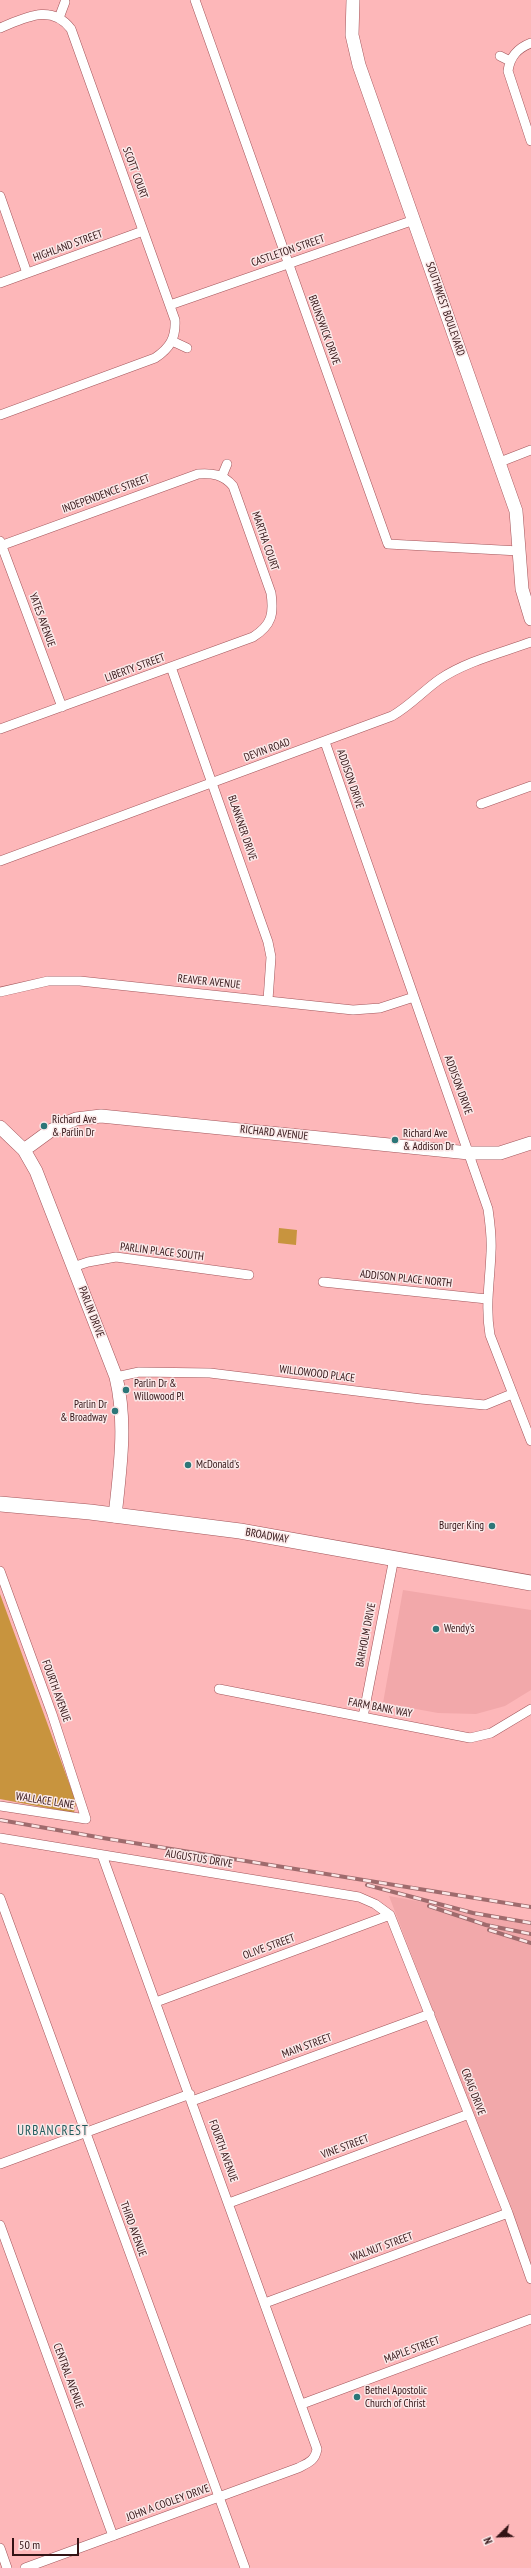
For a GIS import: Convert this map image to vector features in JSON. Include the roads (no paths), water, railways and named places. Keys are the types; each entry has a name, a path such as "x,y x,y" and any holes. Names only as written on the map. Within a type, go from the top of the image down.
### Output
{"main road":[{"name":"BROADWAY","path":"0,1504 240,1531 531,1583"}],"street":[{"name":"BRUNSWICK DRIVE","path":"195,0 287,264 388,544 520,551"},
{"name":"SOUTHWEST BOULEVARD","path":"353,0 352,35 359,65 516,511 522,589 531,619"},
{"path":"0,28 42,13 60,18 65,2"},
{"name":"SCOTT COURT","path":"60,18 66,22 74,37 170,305 175,320 176,330 172,341"},
{"path":"531,43 516,51 510,60 508,76 531,141"},
{"path":"500,56 510,60"},
{"path":"0,196 27,273"},
{"name":"CASTLETON STREET","path":"170,305 414,220"},
{"name":"HIGHLAND STREET","path":"0,283 143,231"},
{"path":"0,415 155,358 165,351 172,341 187,348"},
{"path":"500,462 531,450"},
{"path":"222,476 227,464"},
{"name":"INDEPENDENCE STREET","path":"1,544 198,474 210,473 222,476"},
{"name":"MARTHA COURT","path":"222,476 233,486 246,521 271,593 272,619"},
{"name":"YATES AVENUE","path":"1,544 62,707"},
{"name":"LIBERTY STREET","path":"0,729 253,637 264,630 272,619"},
{"name":"DEVIN ROAD","path":"0,860 325,742 401,711 441,678 456,670 531,642"},
{"name":"BLANKNER DRIVE","path":"171,667 213,782 268,942 271,957 268,1000"},
{"name":"ADDISON DRIVE","path":"325,742 488,1209 491,1231 487,1299 490,1335 531,1441"},
{"path":"481,804 531,786"},
{"name":"REAVER AVENUE","path":"0,992 48,981 80,981 368,1010 380,1008 414,997"},
{"name":"RICHARD AVENUE","path":"24,1150 50,1131 66,1123 96,1116 469,1153 500,1153 531,1143"},
{"name":"PARLIN DRIVE","path":"0,1127 24,1150 47,1196 116,1377 120,1394 122,1436 115,1516"},
{"name":"PARLIN PLACE SOUTH","path":"73,1267 88,1262 116,1257 249,1275"},
{"name":"ADDISON PLACE NORTH","path":"323,1282 487,1299"},
{"name":"WILLOWOOD PLACE","path":"116,1377 139,1372 210,1372 421,1399 485,1405 512,1394"},
{"name":"BARHOLM DRIVE","path":"363,1717 394,1558"},
{"name":"FOURTH AVENUE","path":"0,1571 52,1714 86,1819"},
{"name":"FARM BANK WAY","path":"219,1690 470,1738 491,1733 531,1709"},
{"name":"WALLACE LANE","path":"0,1806 86,1819"},
{"name":"AUGUSTUS DRIVE","path":"0,1838 360,1897 375,1904 390,1915"},
{"name":"FOURTH AVENUE","path":"102,1855 317,2445 316,2456"},
{"name":"THIRD AVENUE","path":"0,1898 245,2568"},
{"name":"OLIVE STREET","path":"156,2002 390,1915"},
{"name":"CRAIG DRIVE","path":"390,1915 508,2213 531,2279"},
{"name":"MAIN STREET","path":"0,2164 430,2014"},
{"name":"VINE STREET","path":"229,2203 469,2114"},
{"name":"WALNUT STREET","path":"265,2303 508,2213"},
{"name":"CENTRAL AVENUE","path":"0,2225 113,2536"},
{"name":"MAPLE STREET","path":"302,2404 531,2319"},
{"name":"JOHN A COOLEY DRIVE","path":"25,2568 298,2468 312,2461 316,2456"},
{"path":"0,2548 7,2568"}],"railway":[{"path":"0,1820 531,1907"},
{"path":"367,1885 473,1913 531,1923"},
{"path":"429,1906 486,1925 531,1934"},
{"path":"489,1930 531,1943"}],"place":[{"name":"Richard Ave & Parlin Dr","path":"44,1126"},
{"name":"Richard Ave & Addison Dr","path":"395,1140"},
{"name":"Parlin Dr & Willowood Pl","path":"126,1390"},
{"name":"Parlin Dr & Broadway","path":"115,1411"},
{"name":"McDonald's","path":"188,1465"},
{"name":"Burger King","path":"492,1526"},
{"name":"Wendy's","path":"436,1629"},
{"name":"Bethel Apostolic Church of Christ","path":"357,2397"}],"district":[{"name":"URBANCREST","path":"53,2131"}]}
